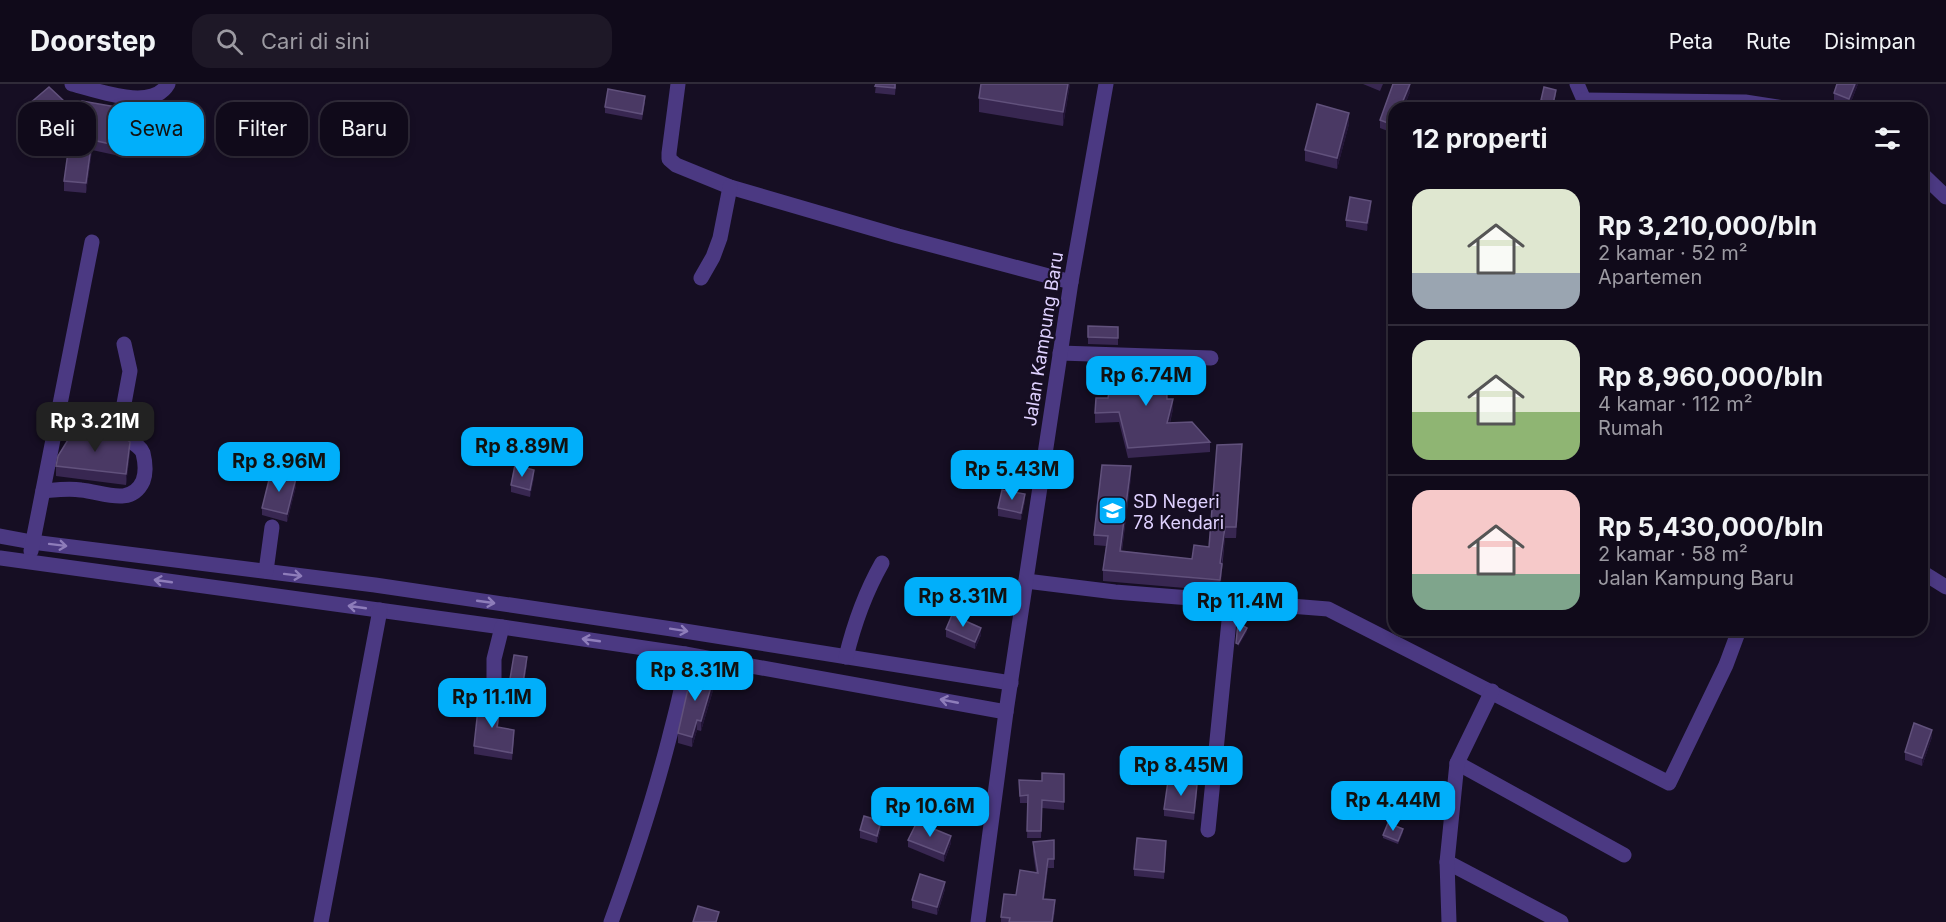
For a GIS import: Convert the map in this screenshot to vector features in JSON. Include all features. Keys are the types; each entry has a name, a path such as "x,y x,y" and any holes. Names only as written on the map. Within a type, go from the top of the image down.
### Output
{"street":[{"path":"72,84 139,99 153,98 168,84"},
{"path":"678,84 669,159 676,165 730,187 898,236 1071,282"},
{"name":"Jalan Kampung Baru","path":"978,922 1006,712 1060,353 1106,84"},
{"path":"1577,84 1584,102"},
{"path":"1928,180 1946,197"},
{"path":"701,278 713,257 720,238 730,187"},
{"path":"30,563 32,542 92,242"},
{"path":"43,490 80,489 124,498 133,494 145,476 143,453 140,448 125,439 120,431 130,371 124,344"},
{"path":"1060,353 1211,358"},
{"path":"266,571 272,527"},
{"path":"0,536 553,612 1011,683"},
{"path":"0,558 685,654 1006,712"},
{"path":"846,657 855,622 871,582 882,563"},
{"path":"1928,576 1946,587"},
{"path":"1026,581 1115,592 1328,609 1669,783 1726,665 1737,636"},
{"path":"1208,830 1231,601"},
{"path":"321,922 380,610"},
{"path":"494,687 494,659 502,627"},
{"path":"611,922 642,832 663,761 684,680 685,654"},
{"path":"1449,922 1447,862 1457,763 1491,691"},
{"path":"1457,763 1624,855"},
{"path":"1447,862 1561,922"}],"building":[{"path":"876,84 895,84 895,88 875,86"},
{"path":"981,84 1068,84 1063,112 979,98"},
{"path":"1393,84 1410,84 1402,102 1388,102 1388,123 1380,120"},
{"path":"1837,84 1855,84 1849,99 1834,93"},
{"path":"49,87 65,102 31,102"},
{"path":"1544,87 1556,90 1553,102 1541,100"},
{"path":"608,89 645,96 642,114 605,107"},
{"path":"96,103 108,106 108,143 96,141"},
{"path":"1317,104 1349,113 1337,158 1305,150"},
{"path":"67,156 90,156 86,183 64,181"},
{"path":"1350,197 1371,201 1367,223 1346,220"},
{"path":"1088,326 1118,327 1118,338 1088,337"},
{"path":"1115,361 1166,366 1167,399 1173,399 1167,423 1192,422 1210,442 1128,448 1119,412 1095,413 1096,398 1108,398"},
{"path":"74,430 124,438 130,442 126,474 56,466 58,456"},
{"path":"1242,444 1236,527 1225,527 1220,580 1103,570 1108,536 1094,535 1102,465 1131,466 1120,551 1192,559 1194,545 1209,547 1217,445"},
{"path":"515,465 534,470 530,490 511,485"},
{"path":"271,472 296,478 287,514 262,508"},
{"path":"1002,490 1025,494 1021,513 998,508"},
{"path":"952,615 981,628 975,642 946,629"},
{"path":"1238,623 1247,628 1238,644 1236,643"},
{"path":"514,655 527,657 523,683 510,679"},
{"path":"692,671 714,677 701,721 697,720 692,737 678,733"},
{"path":"479,700 500,705 497,727 514,730 512,753 474,746"},
{"path":"1914,723 1932,730 1922,758 1905,752"},
{"path":"1042,773 1064,774 1064,802 1042,800 1041,831 1027,831 1028,795 1020,796 1019,780 1042,781"},
{"path":"1168,781 1197,785 1194,813 1164,809"},
{"path":"864,816 881,821 877,836 860,830"},
{"path":"917,822 951,836 944,854 908,840"},
{"path":"1388,823 1403,829 1398,841 1383,835"},
{"path":"1137,838 1166,841 1164,872 1134,869"},
{"path":"1054,840 1054,859 1048,859 1043,899 1055,900 1052,922 1009,922 1010,918 1001,917 1004,894 1016,895 1020,870 1038,873 1033,842"},
{"path":"920,874 945,882 937,907 912,900"},
{"path":"698,906 719,912 716,922 693,922"}],"place":[{"name":"SD Negeri 78 Kendari","path":"1112,511"}]}
